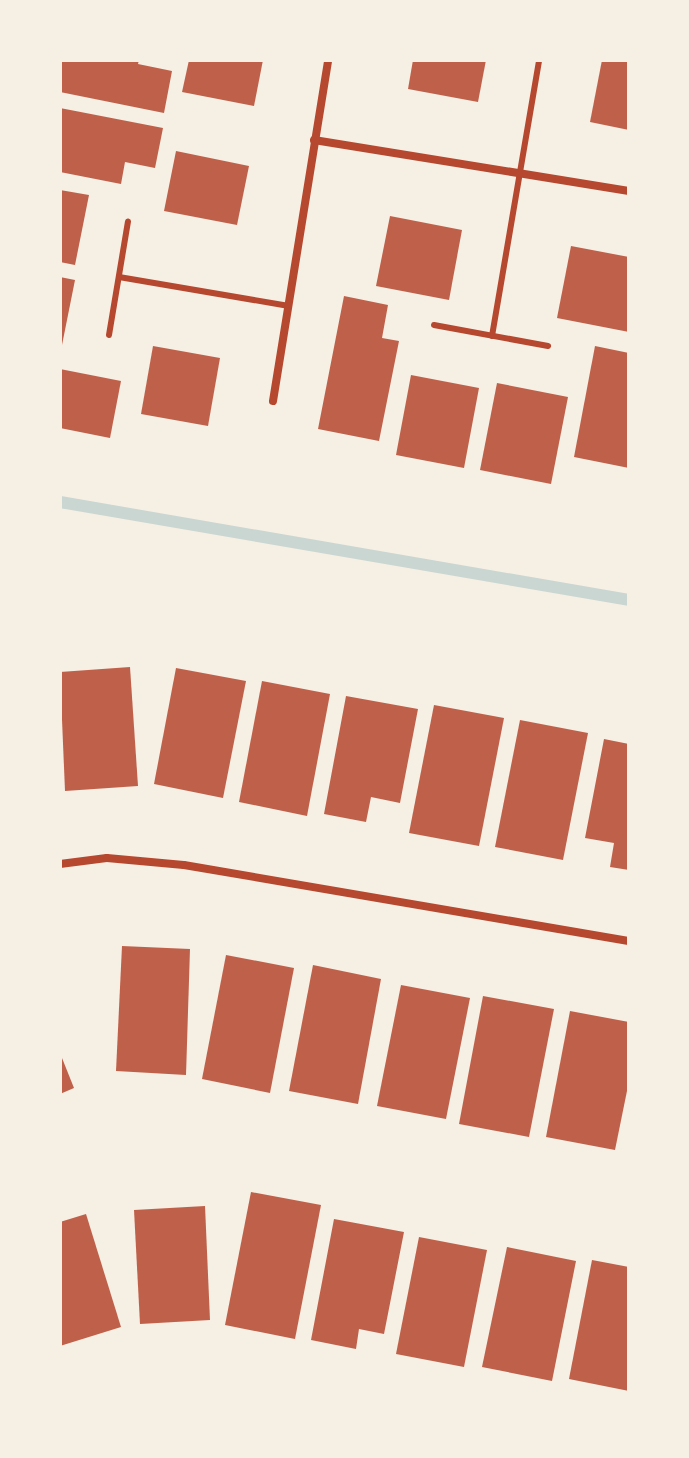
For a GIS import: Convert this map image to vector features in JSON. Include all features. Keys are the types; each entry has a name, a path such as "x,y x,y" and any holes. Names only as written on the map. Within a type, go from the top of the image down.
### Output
{"street":[{"path":"273,401 328,60"},
{"path":"314,140 629,191"},
{"path":"60,864 107,858 184,865 629,941"}],"lane":[{"path":"492,336 539,60"},
{"path":"109,335 128,222"},
{"path":"119,277 288,306"},
{"path":"434,325 548,346"}],"building":[{"path":"60,60 139,60 138,64 172,71 164,113 60,92"},
{"path":"189,60 263,60 254,106 182,92"},
{"path":"413,60 486,60 478,102 408,89"},
{"path":"602,60 629,60 629,130 590,122"},
{"path":"60,108 163,128 155,168 125,162 121,184 60,172"},
{"path":"176,151 249,166 237,225 164,211"},
{"path":"60,190 89,195 75,265 60,262"},
{"path":"390,216 462,230 449,300 376,286"},
{"path":"571,246 629,257 629,332 557,318"},
{"path":"60,277 75,280 61,350 60,350"},
{"path":"344,296 388,305 382,338 399,341 379,441 318,429"},
{"path":"153,346 220,358 208,426 141,414"},
{"path":"595,346 629,353 629,468 574,457"},
{"path":"60,369 121,381 110,438 60,428"},
{"path":"411,375 479,388 464,468 396,455"},
{"path":"497,383 568,397 551,484 480,470"},
{"path":"130,667 138,786 65,791 60,672"},
{"path":"176,668 246,681 223,798 154,784"},
{"path":"262,681 330,694 307,816 239,802"},
{"path":"346,696 418,709 400,803 371,797 366,822 324,814"},
{"path":"434,705 504,718 479,846 409,833"},
{"path":"520,720 588,733 563,860 495,847"},
{"path":"604,739 629,744 629,870 610,867 614,843 585,838"},
{"path":"122,946 190,949 186,1075 116,1071"},
{"path":"226,955 294,968 270,1093 202,1079"},
{"path":"313,965 381,979 358,1104 289,1091"},
{"path":"401,985 470,998 446,1119 377,1106"},
{"path":"483,996 554,1009 529,1137 459,1124"},
{"path":"570,1011 629,1022 629,1081 615,1150 546,1137"},
{"path":"60,1053 74,1088 60,1094"},
{"path":"251,1192 321,1205 295,1339 225,1325"},
{"path":"205,1206 210,1320 140,1324 134,1210"},
{"path":"86,1214 121,1327 60,1346 60,1222"},
{"path":"334,1219 404,1232 384,1334 359,1329 356,1349 311,1340"},
{"path":"419,1237 487,1250 464,1367 396,1354"},
{"path":"507,1247 576,1261 552,1381 482,1367"},
{"path":"592,1260 629,1267 629,1391 569,1379"}],"waterway":[{"path":"60,502 629,600"}]}
